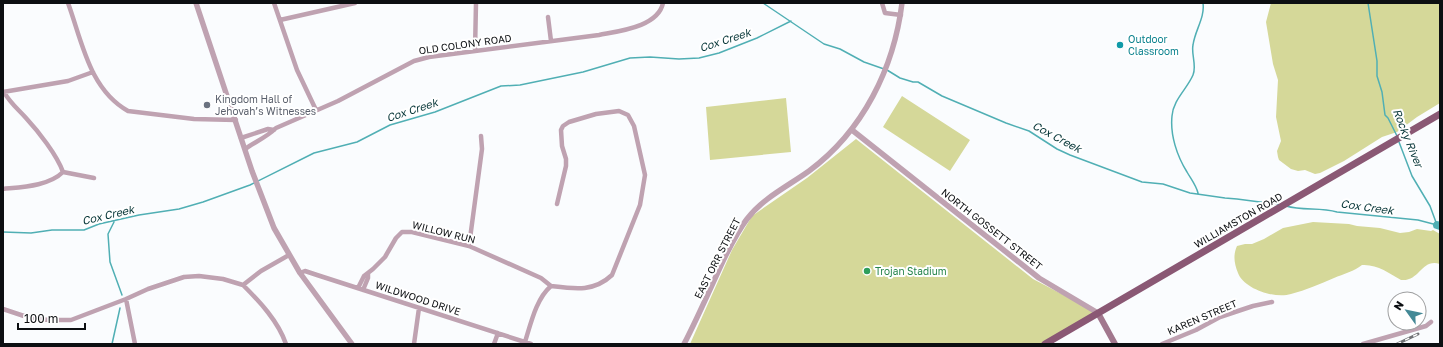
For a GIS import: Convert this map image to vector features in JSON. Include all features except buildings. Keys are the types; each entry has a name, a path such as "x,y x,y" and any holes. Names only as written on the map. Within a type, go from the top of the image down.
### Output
{"main road":[{"name":"WILLIAMSTON ROAD","path":"1045,344 1440,114"},
{"path":"1098,313 1115,344"}],"street":[{"path":"68,3 83,48 93,72 103,90 115,103 128,111 194,119 236,120"},
{"path":"196,3 236,120 244,149 274,228 300,273 352,344"},
{"path":"274,3 297,70 316,110"},
{"path":"280,20 356,3"},
{"path":"475,51 476,3"},
{"name":"OLD COLONY ROAD","path":"244,149 271,134 274,130 414,61 430,57 599,35 631,28 654,18 662,9 663,3"},
{"path":"882,3 885,13 901,15"},
{"name":"EAST ORR STREET","path":"684,344 738,233 747,218 770,198 828,156 852,130 881,81 892,54 901,15 902,3"},
{"path":"548,17 551,41"},
{"path":"93,72 68,81 4,92 9,102 27,119 47,144 63,172 94,178"},
{"path":"525,342 536,308 546,290 552,286 592,288 604,283 612,275 620,259 640,205 645,175 634,126 628,115 619,110 596,114 569,122 563,126 561,130 562,146 566,159 566,166 557,204"},
{"name":"OLD COLONY ROAD","path":"241,138 268,128 274,130"},
{"name":"NORTH GOSSETT STREET","path":"852,130 1038,278 1098,313"},
{"path":"469,246 482,149 481,136"},
{"path":"3,188 26,186 49,180 59,176 63,172"},
{"name":"WILLOW RUN","path":"360,289 368,278 368,274 385,257 396,238 402,232 412,232 469,246 540,278 552,286"},
{"path":"243,285 289,255"},
{"name":"WILDWOOD DRIVE","path":"300,273 305,271 531,344"},
{"path":"3,308 30,318 71,320 126,300 148,289 184,277 199,276 223,278 243,285 264,307 277,325 286,344"},
{"path":"126,300 135,344"},
{"name":"KAREN STREET","path":"1162,344 1196,330 1220,317 1253,306 1272,302"},
{"path":"414,344 419,308"},
{"path":"1363,344 1426,326 1431,322"},
{"path":"494,344 498,333"}],"green space":[{"path":"1271,3 1440,3 1440,103 1417,117 1397,132 1382,137 1344,161 1320,173 1315,174 1305,170 1298,171 1291,169 1279,160 1277,151 1281,141 1276,117 1278,80 1273,64 1266,22"},
{"path":"902,96 970,140 950,171 883,127"},
{"path":"786,98 791,152 710,160 706,107"},
{"path":"856,139 1033,279 1098,313 1045,344 690,344 732,250 752,216 807,178"},
{"path":"1313,222 1349,224 1380,228 1400,233 1417,229 1433,230 1440,234 1440,264 1429,264 1412,278 1407,280 1401,280 1378,267 1362,265 1352,271 1313,287 1284,295 1269,294 1253,288 1241,279 1235,262 1237,246 1252,244 1283,228"}],"waterway":[{"name":"Cox Creek","path":"763,3 824,44 840,49 864,62 884,69"},
{"path":"1198,193 1177,152 1172,131 1172,116 1175,105 1193,75 1193,45 1203,14 1203,3"},
{"name":"Rocky River","path":"1368,3 1377,61 1377,76 1382,92 1385,115 1397,136"},
{"name":"Cox Creek","path":"3,232 31,233 52,230 84,230 99,224 139,215 179,209 250,185 314,153 357,142 390,125 435,112 501,86 520,85 583,72 630,58 699,58 719,53 757,38 791,21"},
{"name":"Cox Creek","path":"887,70 900,78 918,82 942,96 1029,131 1057,149 1070,155 1142,182 1163,184 1190,193 1260,202 1272,202 1280,205"},
{"name":"Rocky River","path":"1399,142 1412,176 1430,206 1437,225"},
{"name":"Cox Creek","path":"1286,206 1418,220 1437,225"},
{"path":"114,222 108,234 110,262 122,295"},
{"path":"112,344 120,308"}],"railway":[{"path":"1397,344 1418,334"}],"place":[{"name":"Outdoor Classroom","path":"1120,45"},
{"name":"Kingdom Hall of Jehovah’s Witnesses","path":"207,105"},
{"name":"Trojan Stadium","path":"867,271"}]}
